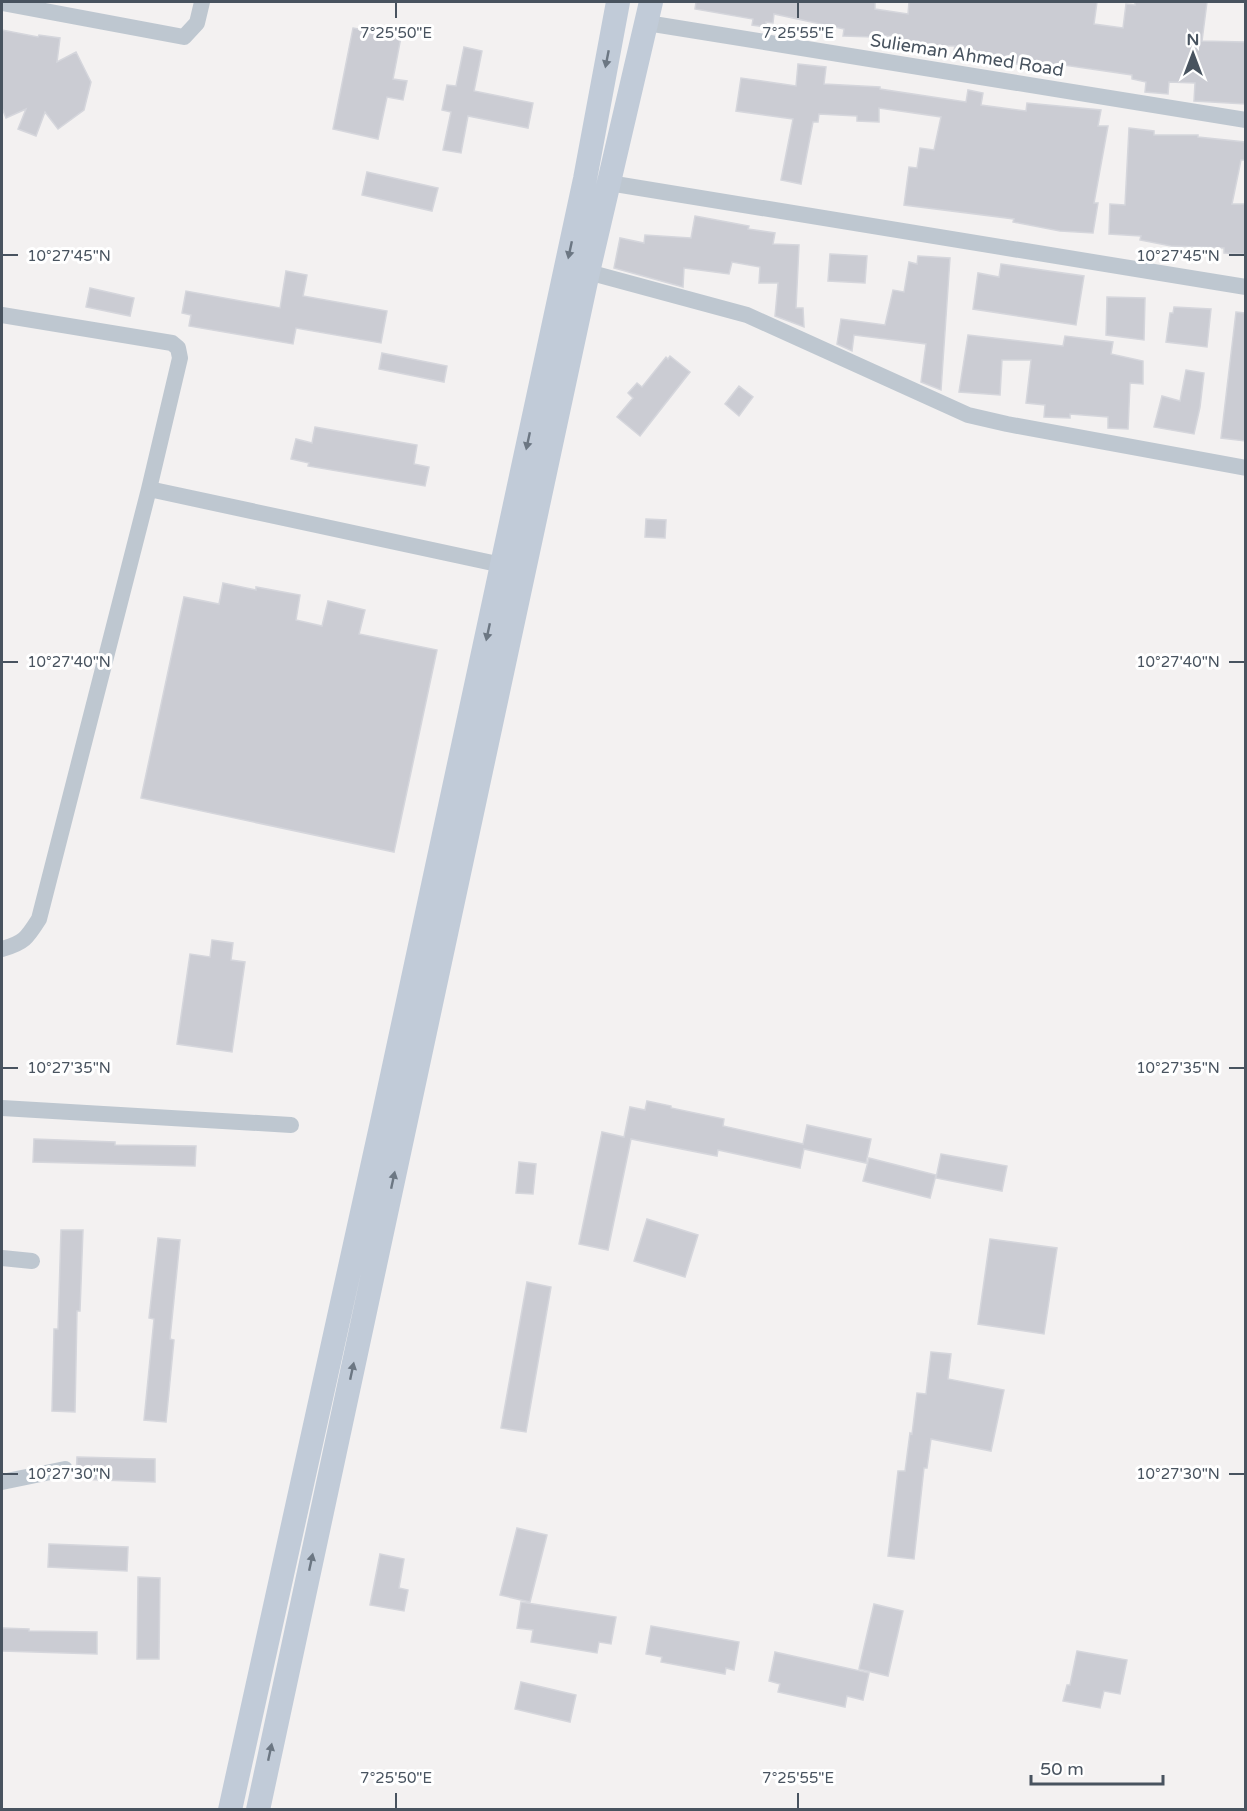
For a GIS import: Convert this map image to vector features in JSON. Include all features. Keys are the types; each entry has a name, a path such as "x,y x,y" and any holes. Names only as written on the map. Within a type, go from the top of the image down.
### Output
{"street":[{"path":"2,3 184,37 197,23 202,2"},
{"path":"230,1809 384,1113 585,179 618,2"},
{"path":"258,1809 588,272 649,12"},
{"name":"Sulieman Ahmed Road","path":"649,12 1245,120"},
{"path":"599,103 627,107"},
{"path":"609,183 1245,287"},
{"path":"588,272 747,315 968,414 1007,424 1245,468"},
{"path":"2,315 172,344 178,348 180,358 149,489 39,919 27,938 16,945 2,949"},
{"path":"149,489 502,565"},
{"path":"2,1108 291,1125"},
{"path":"2,1258 32,1261"},
{"path":"2,1482 65,1469"}],"building":[{"path":"696,2 875,2 875,9 908,14 909,2 1097,2 1094,24 1123,28 1126,4 1207,2 1202,41 1245,42 1245,104 1194,101 1195,83 1169,82 1168,94 1145,92 1146,82 1132,79 1132,75 1057,64 1057,69 1001,62 1001,65 975,60 977,54 954,50 955,46 900,45 900,38 874,34 874,37 843,36 844,29 774,14 773,23 766,22 766,27 752,25 753,19 695,9"},
{"path":"353,28 401,37 393,79 407,81 403,100 387,97 378,139 333,129"},
{"path":"2,30 38,37 39,35 60,38 57,62 76,52 91,82 84,110 58,129 45,112 36,136 18,129 26,109 6,118 2,108"},
{"path":"464,47 482,51 474,91 533,103 528,128 468,116 461,153 443,150 451,112 442,110 447,85 456,86"},
{"path":"798,64 826,67 824,84 880,87 880,89 966,102 968,90 983,93 981,105 1026,111 1027,103 1101,110 1098,126 1108,126 1094,203 1098,203 1093,233 1060,231 1013,222 1014,219 904,205 909,167 917,168 920,148 934,150 941,117 879,108 879,122 857,121 857,116 819,114 818,122 813,122 801,184 781,180 793,119 736,111 741,78 796,86"},
{"path":"1129,128 1154,131 1154,135 1198,135 1198,137 1245,142 1245,160 1241,160 1232,204 1245,204 1245,254 1224,253 1224,248 1171,246 1140,240 1141,236 1109,234 1110,204 1125,205"},
{"path":"367,172 438,188 432,211 362,195"},
{"path":"695,216 775,233 773,244 799,245 796,308 803,308 804,327 775,316 778,283 759,283 760,267 732,262 729,274 684,268 683,287 614,268 620,238 644,243 645,235 691,238"},
{"path":"830,254 867,256 865,283 828,281"},
{"path":"918,256 950,258 941,390 921,382 926,344 854,335 852,351 837,344 841,319 885,325 893,290 904,292 909,262 917,264"},
{"path":"1001,264 1084,276 1076,325 973,309 978,273 999,277"},
{"path":"286,271 307,275 303,296 387,311 381,343 296,328 293,344 189,326 191,315 182,313 186,291 280,308"},
{"path":"90,288 134,298 130,316 86,307"},
{"path":"1107,297 1145,298 1144,340 1106,335"},
{"path":"1174,307 1211,309 1207,347 1166,342 1170,313 1173,313"},
{"path":"1236,312 1245,313 1245,441 1221,438"},
{"path":"968,335 1063,346 1065,336 1113,342 1111,354 1143,361 1143,384 1130,383 1128,429 1108,428 1108,417 1070,414 1070,418 1044,417 1045,405 1026,403 1031,360 1002,360 1000,395 959,392"},
{"path":"382,353 447,366 444,382 379,369"},
{"path":"670,356 690,372 640,436 617,417 633,398 628,393 637,383 642,387 666,357 668,359"},
{"path":"1186,370 1204,373 1194,434 1154,427 1162,396 1180,401"},
{"path":"739,386 753,397 739,416 725,404"},
{"path":"315,427 417,445 414,464 429,467 425,486 308,466 309,463 291,459 296,439 312,443"},
{"path":"646,519 666,520 665,538 645,537"},
{"path":"223,583 256,590 256,587 300,595 296,620 322,626 328,601 365,610 359,634 437,650 394,852 141,798 184,597 219,604"},
{"path":"212,940 233,943 231,960 245,962 232,1052 177,1044 190,954 210,957"},
{"path":"647,1101 724,1119 723,1126 803,1144 807,1125 871,1139 866,1163 804,1149 800,1168 718,1150 717,1156 631,1139 608,1250 579,1244 602,1132 624,1137 630,1107 645,1110"},
{"path":"34,1139 115,1142 115,1145 196,1146 195,1166 33,1162"},
{"path":"941,1154 1007,1166 1002,1191 936,1178"},
{"path":"869,1158 936,1175 930,1198 863,1181"},
{"path":"519,1162 536,1164 533,1194 516,1193"},
{"path":"647,1219 698,1235 685,1277 634,1261"},
{"path":"61,1230 83,1230 80,1311 77,1311 75,1412 52,1411 54,1329 58,1329"},
{"path":"158,1238 180,1240 170,1339 174,1340 166,1422 144,1420 154,1319 149,1318"},
{"path":"990,1239 1057,1248 1044,1334 978,1324"},
{"path":"527,1282 551,1287 526,1432 501,1428"},
{"path":"931,1352 951,1354 948,1379 1004,1390 991,1451 931,1439 927,1468 924,1468 914,1559 888,1556 898,1471 905,1471 917,1393 926,1394"},
{"path":"77,1457 155,1459 155,1482 76,1479"},
{"path":"517,1528 547,1535 530,1602 500,1595"},
{"path":"49,1544 128,1547 127,1571 48,1567"},
{"path":"380,1554 404,1559 399,1588 408,1590 404,1611 370,1605"},
{"path":"138,1577 160,1578 159,1659 137,1659"},
{"path":"521,1602 616,1617 611,1644 599,1642 597,1653 531,1642 533,1630 517,1628"},
{"path":"874,1604 903,1611 888,1676 859,1669"},
{"path":"651,1626 739,1642 734,1670 726,1668 725,1674 661,1662 662,1657 646,1654"},
{"path":"2,1628 29,1629 29,1631 97,1632 97,1654 2,1651"},
{"path":"1077,1651 1127,1660 1120,1694 1104,1691 1100,1708 1063,1701 1067,1685 1070,1685"},
{"path":"775,1652 869,1673 863,1700 847,1696 845,1707 778,1692 780,1684 769,1681"},
{"path":"521,1682 576,1695 570,1722 515,1709"}]}
